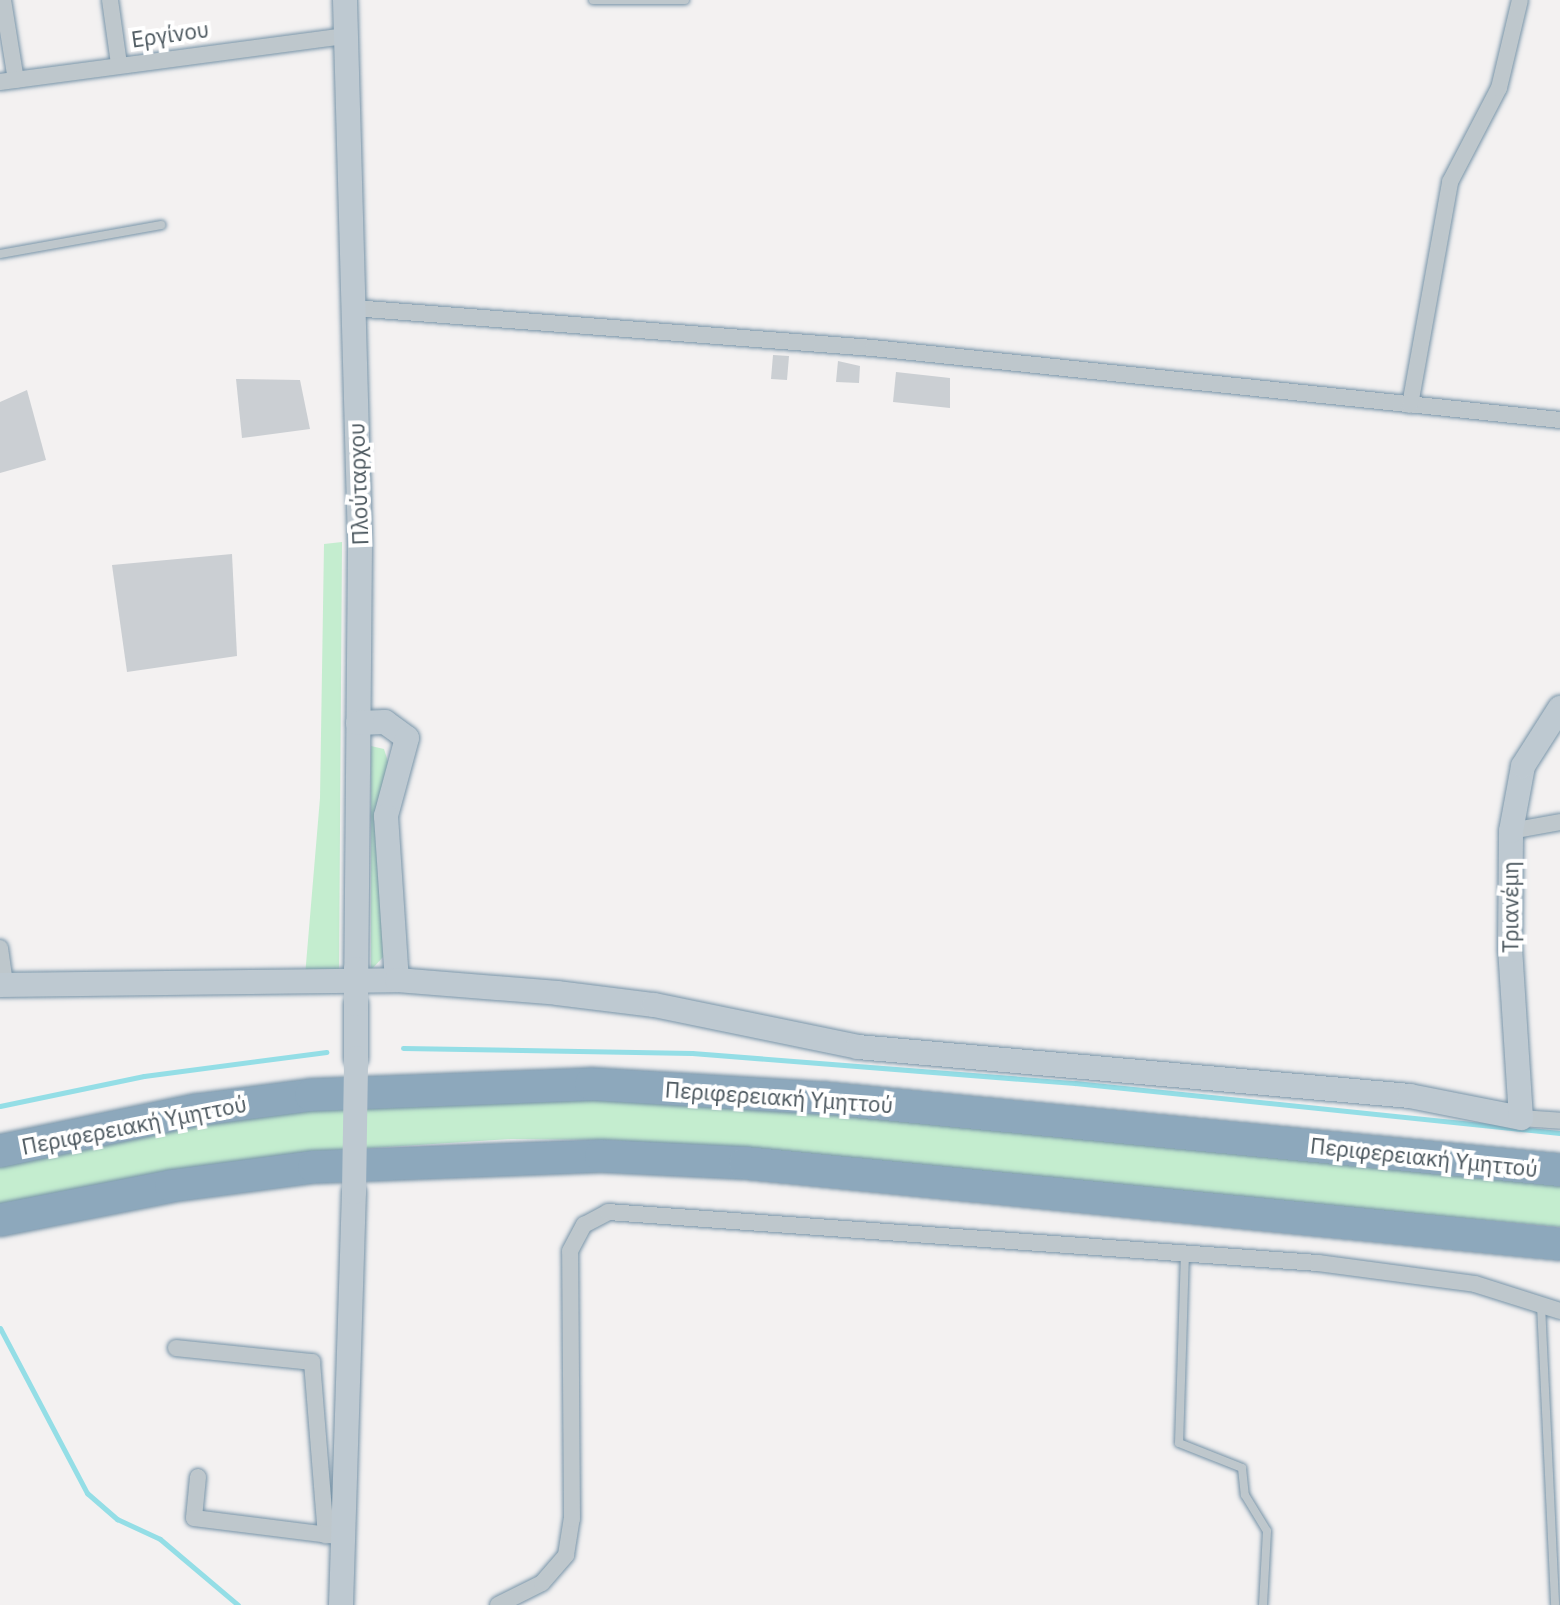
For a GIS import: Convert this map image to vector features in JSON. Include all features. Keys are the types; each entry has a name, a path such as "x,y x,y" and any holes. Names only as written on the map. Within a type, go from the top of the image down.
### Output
{"highway":[{"name":"Περιφερειακή Υμηττού","path":"0,1151 197,1110 311,1095 561,1084 823,1098 1560,1170"},
{"path":"0,1220 171,1186 314,1167 601,1156 759,1164 1560,1244"}],"street":[{"path":"3,0 8,81"},
{"path":"110,0 119,64"},
{"name":"Πλούταρχου","path":"345,0 353,308 358,723 354,1192 336,1536 346,1581"},
{"path":"1410,405 1450,182 1499,88 1520,0"},
{"name":"Εργίνου","path":"8,81 346,36"},
{"path":"353,308 873,348 1560,420"},
{"name":"Τριανέμη","path":"1521,1118 1510,950 1511,831 1523,766 1560,708"},
{"path":"358,723 385,722 407,738 386,816 397,980"},
{"path":"1511,831 1560,822"},
{"path":"0,948 3,985 397,980 654,1005 858,1047 1410,1096 1521,1118 1560,1121"},
{"path":"498,1605 557,1570 570,1537 567,1276 576,1235 594,1216 643,1211 1379,1269 1475,1284 1560,1311"},
{"path":"176,1348 312,1362 336,1536 194,1518 198,1477"},
{"path":"341,1605 346,1581"},
{"path":"346,1581 357,1605"}],"lane":[{"path":"593,0 685,0"},
{"path":"0,254 161,225"},
{"path":"1185,1252 1179,1443 1189,1452 1242,1468 1245,1495 1267,1531 1263,1605"},
{"path":"1541,1304 1555,1605"}],"green space":[{"path":"342,542 339,974 305,976 320,798 324,544"},
{"path":"371,746 384,749 389,765 384,956 371,970"},
{"path":"510,1096 717,1101 1560,1183 1560,1227 612,1140 511,1139 311,1152 0,1205 0,1159 303,1108"}],"building":[{"path":"773,355 789,356 787,380 771,379"},
{"path":"838,361 860,366 859,383 836,382"},
{"path":"896,372 950,378 950,408 893,402"},
{"path":"236,379 300,380 310,429 242,438"},
{"path":"27,390 46,460 0,473 0,402"},
{"path":"232,554 237,656 127,672 112,565"}],"waterway":[{"path":"403,1048 692,1053 1075,1083 1560,1133"},
{"path":"0,1106 144,1076 326,1052"},
{"path":"0,1328 87,1493 117,1519 160,1539 238,1605"}]}
